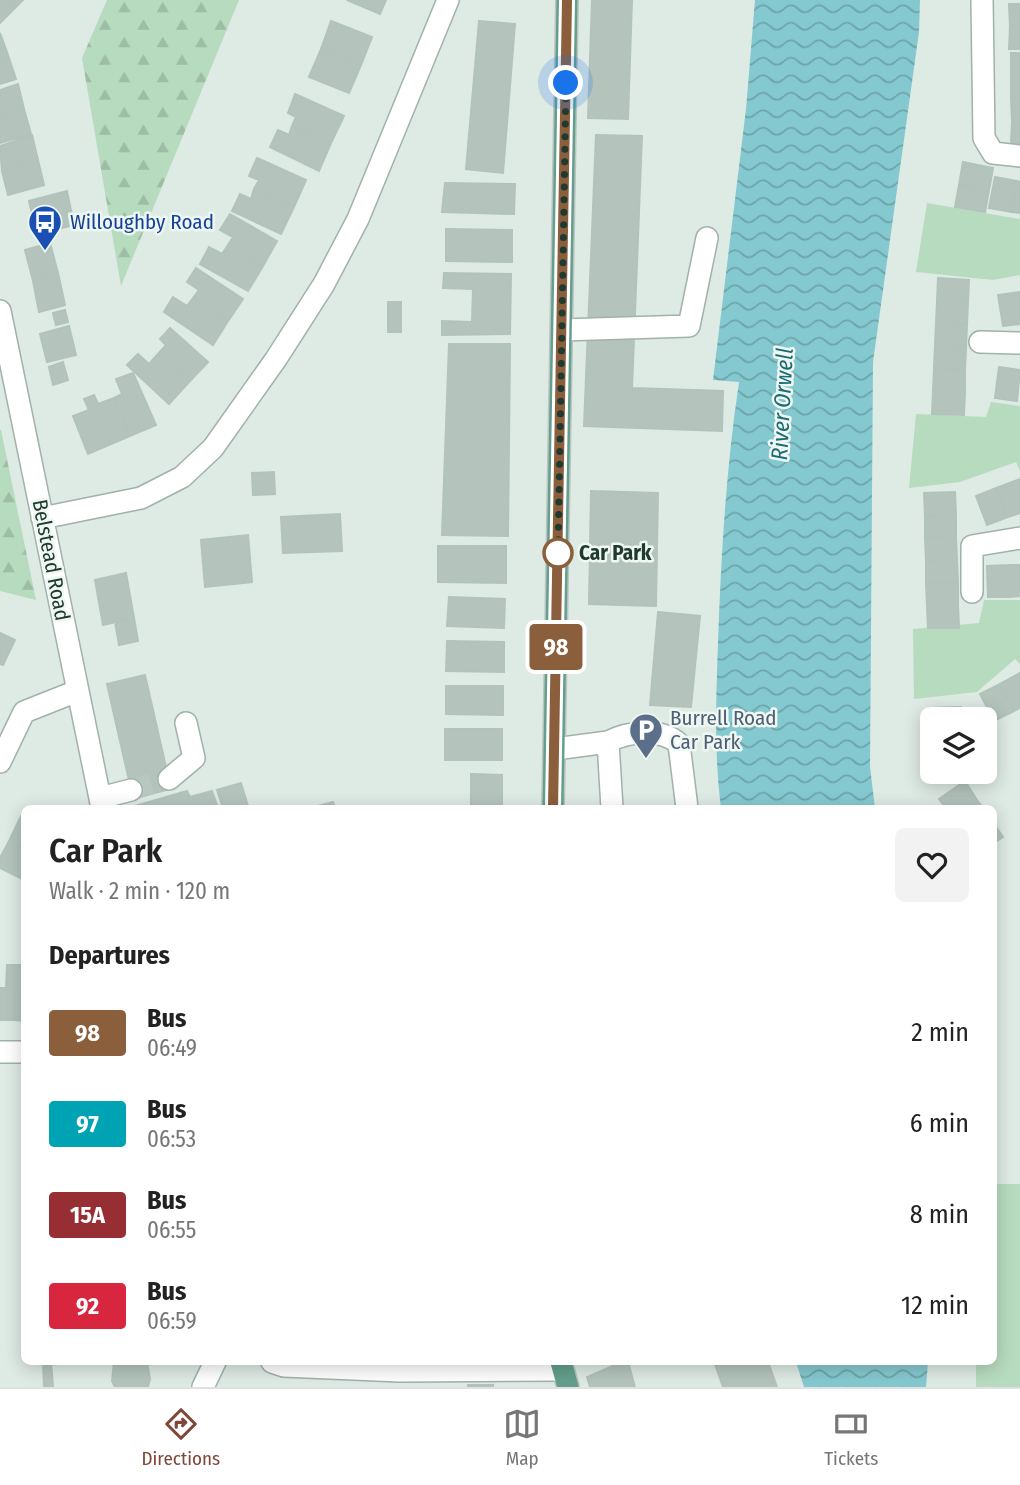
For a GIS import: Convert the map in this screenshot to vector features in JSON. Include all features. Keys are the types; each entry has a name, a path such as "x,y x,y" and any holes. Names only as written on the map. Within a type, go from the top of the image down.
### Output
{"main road":[{"path":"553,805 567,0"}],"street":[{"path":"43,518 141,498 182,477 213,448 283,349 324,284 358,219 448,0"},
{"path":"982,0 984,138 993,153 1020,156"},
{"path":"562,330 689,326 707,238"},
{"name":"Belstead Road","path":"0,311 101,803"},
{"path":"980,342 1020,343"},
{"path":"972,592 972,546 1020,538"},
{"path":"0,762 24,712 77,691"},
{"path":"169,779 194,758 186,723"},
{"path":"555,749 608,742 636,734 670,736 681,751 687,805"},
{"path":"608,742 612,805"},
{"path":"101,803 131,790"},
{"path":"0,1052 21,1052"},
{"path":"203,1387 214,1365"},
{"path":"281,1365 400,1371 564,1373"}],"green space":[{"path":"107,0 239,0 121,286 82,58"},
{"path":"927,203 1020,219 1020,275 993,280 916,272"},
{"path":"991,402 1020,406 1020,471 1016,462 960,482 909,488 916,414 986,417"},
{"path":"1,430 36,600 0,591"},
{"path":"984,600 1020,600 1020,664 1015,659 977,692 914,699 913,629 979,623"},
{"path":"997,1184 1020,1184 1020,1387 976,1387 976,1365 997,1365"}],"water":[{"name":"River Orwell","path":"755,0 920,0 919,32 873,362 870,767 875,805 721,805 716,726 719,610 727,480 739,382 713,380 746,109"},
{"path":"797,1365 928,1365 926,1387 804,1387"}],"building":[{"path":"0,0 9,0 15,8 0,23"},
{"path":"9,0 23,0 15,8"},
{"path":"347,0 386,0 380,14"},
{"path":"592,0 632,0 628,119 588,118"},
{"path":"1009,4 1020,4 1020,26 1010,26"},
{"path":"331,21 372,37 361,65 321,49"},
{"path":"479,21 515,24 503,173 466,169"},
{"path":"1010,26 1020,26 1020,49 1009,49"},
{"path":"0,33 8,55 0,58"},
{"path":"321,49 361,65 349,93 309,77"},
{"path":"1011,53 1020,53 1020,75 1011,75"},
{"path":"8,55 16,79 0,84 0,58"},
{"path":"1011,75 1020,75 1020,98 1011,98"},
{"path":"18,84 24,109 0,116 0,90"},
{"path":"295,94 344,116 331,143 292,126 296,117 288,113"},
{"path":"1011,98 1020,98 1020,121 1012,121"},
{"path":"24,109 31,134 0,143 0,116"},
{"path":"1012,121 1020,121 1020,143 1011,144"},
{"path":"292,126 331,143 319,171 270,147 278,130 289,135"},
{"path":"32,135 38,160 2,171 0,146"},
{"path":"596,135 642,136 632,388 723,391 722,431 584,426"},
{"path":"257,158 306,180 294,207 254,189 259,180 249,176"},
{"path":"38,160 44,185 8,195 2,171"},
{"path":"963,162 993,168 989,190 959,185"},
{"path":"995,177 1017,181 1012,212 989,208"},
{"path":"1017,181 1020,182 1020,213 1012,212"},
{"path":"445,183 515,184 514,214 442,212"},
{"path":"959,185 989,190 985,212 955,207"},
{"path":"254,189 294,207 281,234 232,211 240,194 251,199"},
{"path":"67,191 74,225 37,234 29,201"},
{"path":"230,214 277,241 263,266 228,245 233,237 220,230"},
{"path":"446,229 512,230 512,262 446,261"},
{"path":"50,243 58,273 33,281 25,250"},
{"path":"228,245 263,266 248,291 200,264 209,247 222,254"},
{"path":"196,268 243,299 228,321 193,298 199,290 187,282"},
{"path":"58,273 65,305 39,312 33,281"},
{"path":"444,273 511,274 510,334 442,335 442,321 472,322 473,289 443,288"},
{"path":"938,278 969,280 968,302 937,301"},
{"path":"1020,292 1020,324 1003,326 998,295"},
{"path":"173,297 187,306 193,298 228,321 213,345 164,312"},
{"path":"937,301 968,302 967,324 936,323"},
{"path":"388,302 401,302 401,332 388,332"},
{"path":"65,310 68,322 56,325 53,313"},
{"path":"936,323 967,324 966,347 935,346"},
{"path":"69,326 76,355 47,362 40,334"},
{"path":"170,328 208,362 189,382 158,354 166,345 160,339"},
{"path":"449,344 510,344 508,536 442,535"},
{"path":"935,346 966,347 965,370 934,368"},
{"path":"138,354 149,364 158,354 189,382 169,404 127,365"},
{"path":"63,362 68,380 53,385 49,367"},
{"path":"999,367 1020,370 1017,401 995,398"},
{"path":"934,368 965,370 965,392 933,391"},
{"path":"133,373 156,425 130,436 114,398 122,394 116,379"},
{"path":"933,391 965,392 964,415 932,414"},
{"path":"94,395 98,404 114,398 130,436 88,454 73,416 89,410 84,399"},
{"path":"274,472 275,494 253,495 252,473"},
{"path":"1020,479 1020,513 1008,517 996,488"},
{"path":"996,488 1008,517 987,525 976,496"},
{"path":"591,491 658,493 656,606 589,604"},
{"path":"955,492 956,515 925,516 924,493"},
{"path":"340,514 342,551 283,553 281,517"},
{"path":"956,515 956,537 925,538 925,516"},
{"path":"248,535 252,582 205,587 201,540"},
{"path":"956,537 957,560 926,561 925,538"},
{"path":"438,546 506,546 506,583 438,582"},
{"path":"957,560 958,582 926,583 926,561"},
{"path":"1010,565 1010,597 988,597 987,566"},
{"path":"1010,565 1020,565 1020,596 1010,597"},
{"path":"126,573 134,618 103,625 95,580"},
{"path":"958,582 958,605 927,606 926,583"},
{"path":"449,597 505,599 504,628 447,626"},
{"path":"958,605 959,628 928,628 927,606"},
{"path":"658,612 700,616 691,707 650,705"},
{"path":"134,618 138,641 119,645 115,622"},
{"path":"0,633 15,640 3,665 0,664"},
{"path":"447,641 504,642 504,672 446,671"},
{"path":"1020,673 1020,708 1014,711 1000,684"},
{"path":"145,675 171,789 133,798 107,684"},
{"path":"1000,684 1014,711 997,720 997,707 987,707 980,694"},
{"path":"446,686 503,686 503,715 446,714"},
{"path":"445,729 502,729 502,760 445,760"},
{"path":"471,774 502,775 502,805 471,805"},
{"path":"241,783 248,805 222,805 217,790"},
{"path":"961,784 967,784 977,800 970,805 944,805 939,799"},
{"path":"187,791 190,797 212,791 217,805 138,805"},
{"path":"21,816 21,847 9,841"},
{"path":"997,828 1003,837 997,841"},
{"path":"9,841 21,847 21,878 0,868 0,858"},
{"path":"7,965 16,965 15,1020 0,1020 0,988 6,988"},
{"path":"16,965 21,965 21,1021 15,1020"},
{"path":"43,1365 51,1365 53,1387 44,1387"},
{"path":"114,1365 148,1365 150,1379 148,1387 115,1387 112,1381"},
{"path":"615,1365 629,1365 635,1387 590,1387 587,1377"},
{"path":"715,1365 769,1365 777,1387 723,1387"},
{"path":"493,1385 493,1387 468,1387"}],"tunnel":[{"path":"131,790 169,779"}],"bus line":[{"name":"98","path":"553,805 567,0"}],"place":[{"name":"Willoughby Road","path":"45,252"},
{"name":"Car Park","path":"558,553"},
{"name":"Burrell Road Car Park","path":"646,760"}],"route":[{"path":"558,553 558,559 566,83"}]}
